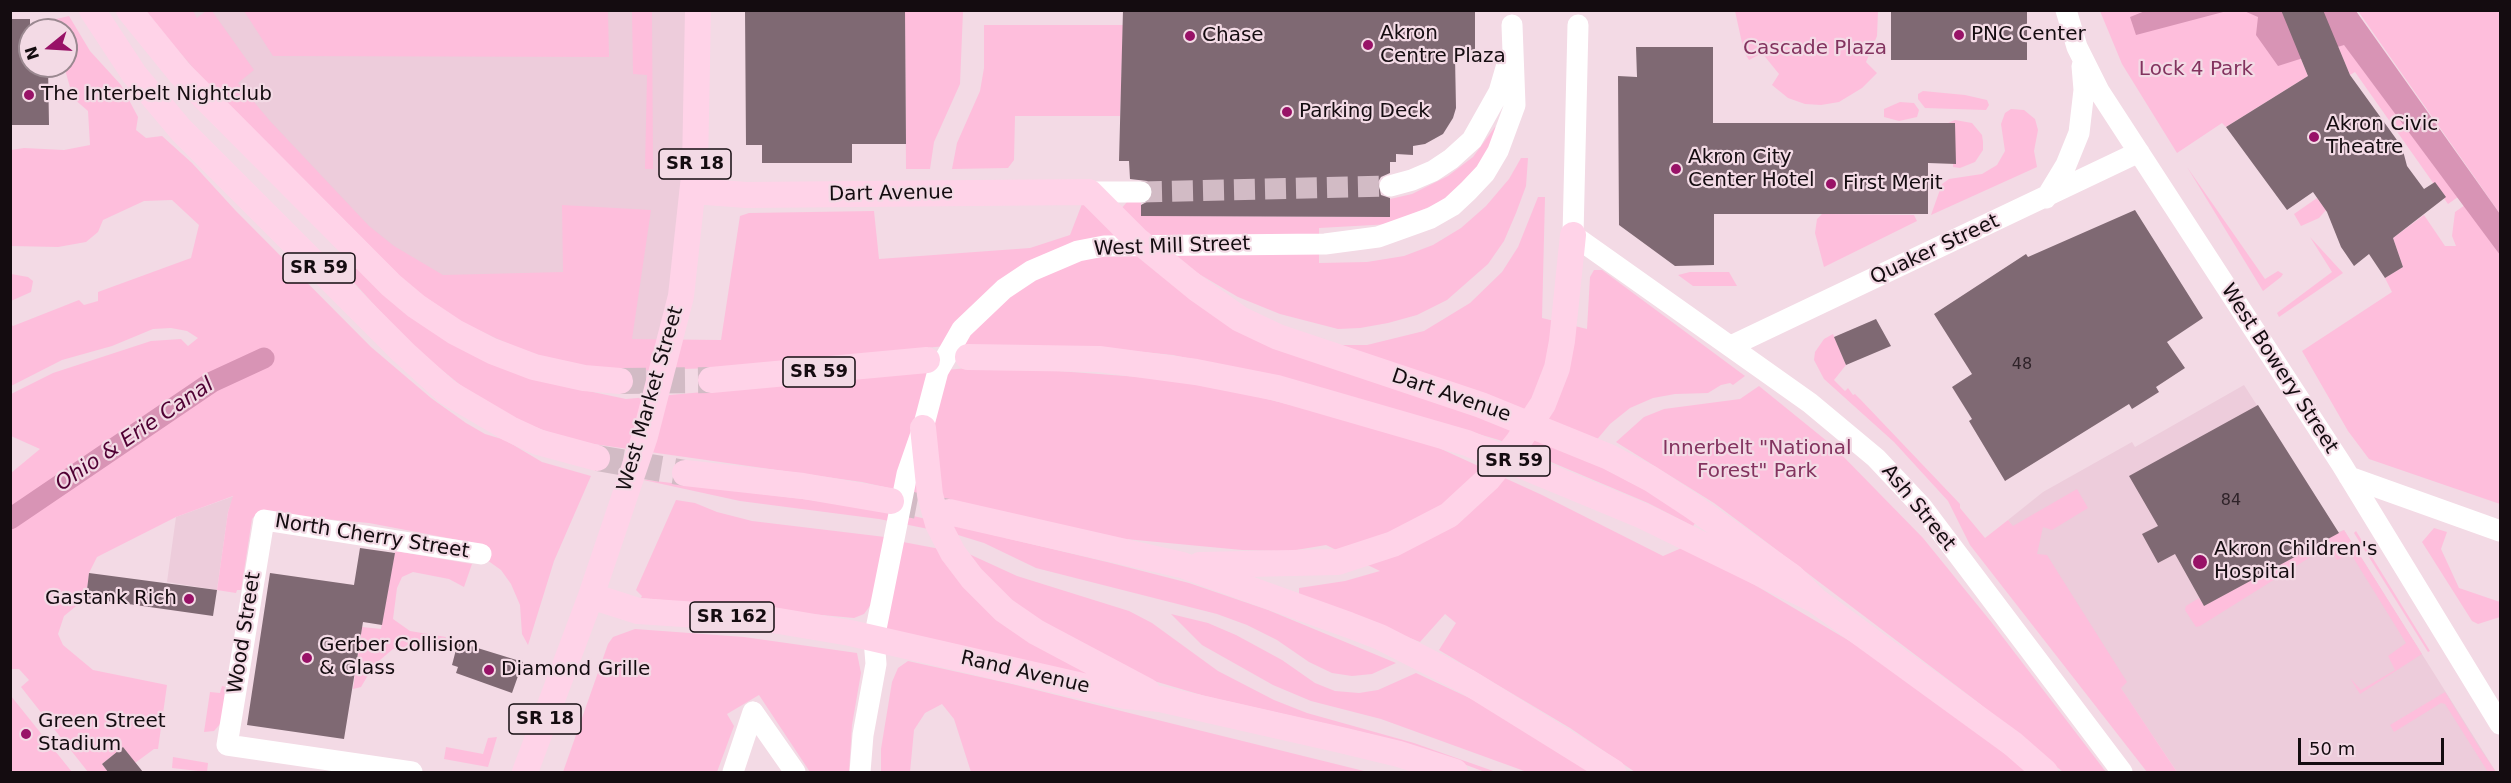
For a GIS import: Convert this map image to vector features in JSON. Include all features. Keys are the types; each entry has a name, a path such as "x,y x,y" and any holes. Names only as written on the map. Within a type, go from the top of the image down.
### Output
{"main road":[{"name":"SR 59","path":"92,10 134,74 181,130 403,352 447,392 538,442 597,458"},
{"name":"SR 59","path":"129,10 180,73 391,285 416,306 483,346 534,367 584,378 620,381"},
{"name":"West Market Street","path":"525,772 591,596 645,436 676,316 686,261 693,191 698,10"},
{"name":"Dart Avenue","path":"693,191 746,195 1089,192 1136,239 1196,288 1240,319 1278,337 1481,405 1609,457 1651,479 1692,506 1791,576 1815,600"},
{"path":"1182,565 1338,562 1393,544 1449,515 1488,479 1518,442 1543,404 1557,368 1562,341 1573,235"},
{"name":"SR 59","path":"968,357 1099,358 1196,372 1277,387 1467,443 1643,516 1815,600 2003,737 2045,772"},
{"name":"SR 59","path":"711,381 927,360"},
{"path":"923,428 930,495 938,524 953,553 972,578 1004,610 1036,632 1160,699"},
{"path":"685,472 803,486 891,501"},
{"path":"949,512 1182,565 1380,637 1468,682 1613,772"},
{"name":"Rand Avenue","path":"591,596 638,611 773,620 874,639 1126,696 1160,699 1399,754 1455,772"}],"street":[{"name":"West Bowery Street","path":"2066,10 2082,56 2099,91 2349,477 2500,724"},
{"name":"West Mill Street","path":"860,772 863,735 876,664 874,639 907,474 923,428 938,371 962,329 1004,289 1054,260 1104,246 1325,244 1356,241 1401,230 1442,212 1468,191 1494,159 1509,123 1515,89 1512,25"},
{"path":"1573,235 1578,25"},
{"path":"1390,186 1433,171 1452,159 1472,140 1499,92 1512,49"},
{"path":"2046,198 2066,165 2079,133 2084,90 2082,56"},
{"name":"Quaker Street","path":"1731,346 2139,152"},
{"name":"Dart Avenue","path":"1089,192 1141,192"},
{"name":"Ash Street","path":"1573,235 1810,403 1876,458 1917,501 2122,772"},
{"path":"2349,477 2500,531"},
{"name":"North Cherry Street","path":"264,520 481,554"},
{"name":"Wood Street","path":"264,520 228,746 412,772"},
{"path":"733,772 753,712 795,772"}],"shaded area":[{"path":"129,11 698,11 696,156 660,383 620,381 492,351"},
{"path":"2145,11 2227,11 2136,35 2130,17"},
{"path":"2244,11 2356,11 2500,214 2500,255 2344,45 2278,66 2256,35 2258,17"},
{"name":"Akron Children's Hospital","path":"2244,385 2338,532 2344,530 2496,772 2177,772 2008,520 2043,492 2132,442 2135,447"},
{"path":"234,496 228,512 217,590 167,582 176,517"}],"green space":[{"path":"144,11 193,11 197,18 206,11 212,11 254,70 238,83 270,121 369,226 394,246 443,275 563,272 562,205 651,210 632,339 721,340 740,216 749,213 874,211 879,259 1030,248 1070,235 1082,204 1091,207 1191,300 1546,438 1699,518 1693,526 1648,503 1499,440 1297,381 1173,355 1103,348 946,346 715,368 617,371 562,362 520,349 461,322 408,285 196,71"},
{"path":"244,11 608,11 609,57 273,56"},
{"path":"632,11 652,11 653,169 645,169 647,75 633,74"},
{"path":"905,11 963,11 960,84 934,142 930,169 906,169"},
{"name":"Cascade Plaza","path":"1735,11 1878,11 1877,36 1866,62 1877,73 1862,88 1839,102 1821,105 1805,104 1788,98 1772,85 1779,74 1762,53 1749,60 1744,52"},
{"name":"Lock 4 Park","path":"2100,11 2281,11 2308,76 2226,127 2222,123 2177,153 2122,64"},
{"path":"2358,11 2500,11 2500,214 2473,175"},
{"path":"984,25 1123,25 1120,116 1015,116 1014,160 1008,168 952,169 957,143 980,91 984,68"},
{"path":"78,31 90,51 121,85 138,117 136,130 146,138 162,136 192,163 235,210 371,347 431,398 466,423 485,434 505,440 542,462 591,476 554,561 528,645 522,634 520,605 511,584 501,570 487,560 485,545 369,523 257,513 252,519 241,590 237,590 236,593 217,590 228,512 233,496 176,517 97,557 89,573 86,598 64,616 58,634 63,645 93,670 167,685 158,749 154,749 135,763 123,747 102,764 108,772 88,772 21,687 29,680 19,669 11,669 11,473 40,449 11,436 11,394 53,373 151,341 181,339 188,346 198,338 187,331 171,328 153,329 112,346 62,360 11,386 10,323 13,326 79,300 84,305 98,301 98,292 191,258 199,225 172,200 144,201 103,220 98,232 86,242 58,247 11,246 11,150 24,148 64,150 90,145 88,111 73,98 67,78 78,78"},
{"path":"2344,44 2458,197 2448,204 2355,72 2350,75 2338,47"},
{"path":"1923,91 1965,95 1987,100 1989,105 1986,110 1925,108 1918,99 1918,94"},
{"path":"1900,102 1914,103 1919,110 1917,117 1899,121 1884,117 1884,109"},
{"path":"2011,109 2024,110 2035,119 2038,130 2034,151 2037,167 1931,215 1942,184 1949,179 1982,174 1997,165 2005,151 2001,124 2005,113"},
{"path":"1955,120 1972,123 1982,135 1983,142 1983,150 1975,162 1960,168 1953,167 1955,124 1948,123"},
{"path":"1495,127 1500,130 1477,168 1442,201 1391,224 1319,228 1319,263 1367,262 1404,256 1433,245 1461,228 1486,206 1509,179 1521,158 1528,158 1526,186 1516,213 1504,241 1488,264 1447,300 1417,315 1388,323 1338,329 1280,314 1238,297 1177,261 1120,210 1127,202 1141,200 1141,216 1390,217 1390,199 1412,194 1448,176 1473,157"},
{"path":"2187,167 2265,279 2278,271 2283,274 2263,291"},
{"path":"1538,197 1545,197 1542,318 1587,329 1590,277 1594,270 1602,270 1745,376 1733,385 1730,383 1721,385 1708,393 1675,394 1653,398 1630,408 1610,424 1594,443 1341,345 1367,345 1424,331 1470,303 1502,272 1518,247"},
{"path":"2317,198 2326,210 2319,218 2301,226 2294,214"},
{"path":"2465,205 2500,255 2500,504 2369,459 2348,431 2302,351 2392,292 2385,278 2403,267 2393,238 2424,215 2445,246 2456,246 2452,236 2455,212"},
{"path":"1822,214 1914,215 1917,221 1824,267 1815,233 1817,219"},
{"path":"2310,237 2343,273 2279,317 2277,313 2332,272"},
{"path":"359,267 564,386 626,399 990,366 1193,381 1406,433 1542,495 1663,556 1684,547 1743,578 1858,646 1989,740 2027,772 1635,772 1570,728 1439,650 1456,623 1445,614 1420,642 1299,594 1299,588 1345,581 1380,571 1326,545 1290,551 1242,550 1115,538 862,482 572,441 517,420 464,388 410,344 347,275"},
{"path":"1690,272 1729,272 1737,286 1693,286 1678,275"},
{"path":"11,274 28,277 33,281 31,292 11,301"},
{"path":"1833,334 1846,365 1834,380 1845,391 1848,388 1860,399 1960,504 1960,508 1985,538 2008,520 2013,526 2077,489 2088,508 2052,530 2043,527 2037,554 2047,555 2127,682 2121,688 2177,772 2147,772 1970,545 1948,501 1894,442 1824,379 1814,360 1815,352 1824,339"},
{"name":"Innerbelt \"National Forest\" Park","path":"1759,386 1833,446 1923,538 1992,623 2106,772 2063,772 1975,700 1714,503 1616,442 1644,417 1664,409 1740,399"},
{"path":"639,479 884,509 1111,563 1189,583 1268,610 1396,663 1372,674 1352,676 1332,673 1247,625 1217,614 1036,568 984,543 958,535 879,519 740,501"},
{"path":"676,500 695,503 717,512 752,521 885,537 872,603 864,614 854,618 641,598 642,596 636,590"},
{"path":"2434,528 2447,532 2441,549 2459,588 2500,602 2500,617 2478,624 2472,621 2422,542"},
{"path":"2344,530 2422,654 2360,694 2350,678 2361,690 2395,670 2388,656 2406,643 2351,554 2337,560 2328,546 2200,626 2196,627 2185,610 2186,606 2199,598 2204,606"},
{"path":"2356,531 2430,651 2428,652 2354,533"},
{"path":"903,542 940,549 1121,683 887,632 885,625"},
{"path":"395,551 472,564 464,587 449,579 413,572 402,577 397,588 393,619 410,631 446,637 441,652 425,648 393,649 374,665 361,687 353,689 362,627 381,629"},
{"path":"969,554 1017,576 1129,611 1152,623 1218,671 1274,700 1307,713 1414,743 1496,772 1485,772 1434,753 1370,734 1205,696 1137,676 1003,601"},
{"path":"1171,614 1208,623 1236,635 1282,660 1315,683 1335,691 1359,693 1378,690 1416,673 1478,702 1593,772 1527,772 1381,719 1311,701 1273,685 1202,645"},
{"path":"635,629 744,637 857,653 861,673 852,725 849,772 810,772 759,695 727,714 734,726 717,772 563,772 608,644 613,637"},
{"path":"908,661 1012,684 1368,772 971,772 954,719 942,704 925,713 914,730 910,772 881,772 881,749 892,682 898,668"},
{"path":"222,686 226,687 221,723 214,731 204,732 210,692 220,693"},
{"path":"2445,692 2496,772 2488,772 2445,704 2441,703 2394,732 2390,725"},
{"name":"Green Street Stadium","path":"11,696 72,772 11,772"},
{"path":"497,737 488,767 444,759 446,747 483,754 488,738"},
{"path":"173,757 208,763 207,772 172,768"}],"building":[{"path":"745,10 905,10 906,144 852,144 852,163 762,163 762,145 746,145"},
{"name":"Parking Deck","path":"1123,10 1475,10 1475,57 1455,57 1456,108 1443,134 1425,144 1413,146 1413,155 1396,154 1396,162 1390,162 1390,173 1381,177 1378,182 1381,195 1390,198 1390,217 1141,216 1141,205 1152,199 1152,186 1147,181 1130,179 1129,161 1119,161"},
{"name":"PNC Center","path":"1891,10 2027,10 2027,60 1891,60"},
{"name":"Akron Civic Theatre","path":"2281,10 2323,10 2350,75 2402,147 2407,166 2424,189 2435,182 2446,197 2393,238 2403,267 2385,278 2369,254 2354,266 2341,247 2327,212 2313,192 2287,210 2226,127 2308,76"},
{"name":"The Interbelt Nightclub","path":"10,19 18,19 18,78 48,78 49,125 10,125"},
{"path":"1636,47 1713,47 1713,123 1955,123 1956,164 1928,163 1928,214 1714,214 1714,265 1675,266 1619,225 1618,76 1637,77"},
{"path":"2135,210 2203,318 2167,342 2185,368 2156,387 2159,392 2132,409 2129,404 2005,481 1969,421 1972,419 1952,387 1972,374 1934,314 2026,254 2028,257"},
{"path":"1876,319 1891,346 1846,365 1834,337"},
{"path":"2258,405 2339,533 2204,606 2175,554 2158,563 2142,534 2158,526 2129,476"},
{"name":"Gerber Collision & Glass","path":"360,548 395,553 382,625 363,622 344,739 247,725 270,573 354,585"},
{"path":"89,573 217,590 213,616 86,598"},
{"name":"Diamond Grille","path":"458,642 523,662 512,693 456,673 458,667 452,665"},
{"path":"123,747 143,772 108,772 102,764"}],"waterway":[{"name":"Ohio & Erie Canal","path":"10,519 212,382 264,358"}],"tunnel":[{"path":"1141,192 1390,186"},
{"path":"620,381 711,380"},
{"path":"597,458 685,473"},
{"path":"891,501 949,512"}],"place":[{"name":"PNC Center","path":"1959,35"},
{"name":"Chase","path":"1190,36"},
{"name":"Akron Centre Plaza","path":"1368,45"},
{"name":"The Interbelt Nightclub","path":"29,95"},
{"name":"Parking Deck","path":"1287,112"},
{"name":"Akron Civic Theatre","path":"2314,137"},
{"name":"Akron City Center Hotel","path":"1676,169"},
{"name":"First Merit","path":"1831,184"},
{"name":"Akron Children's Hospital","path":"2200,562"},
{"name":"Gastank Rich","path":"189,599"},
{"name":"Gerber Collision & Glass","path":"307,658"},
{"name":"Diamond Grille","path":"489,670"},
{"name":"Green Street Stadium","path":"26,734"}]}
